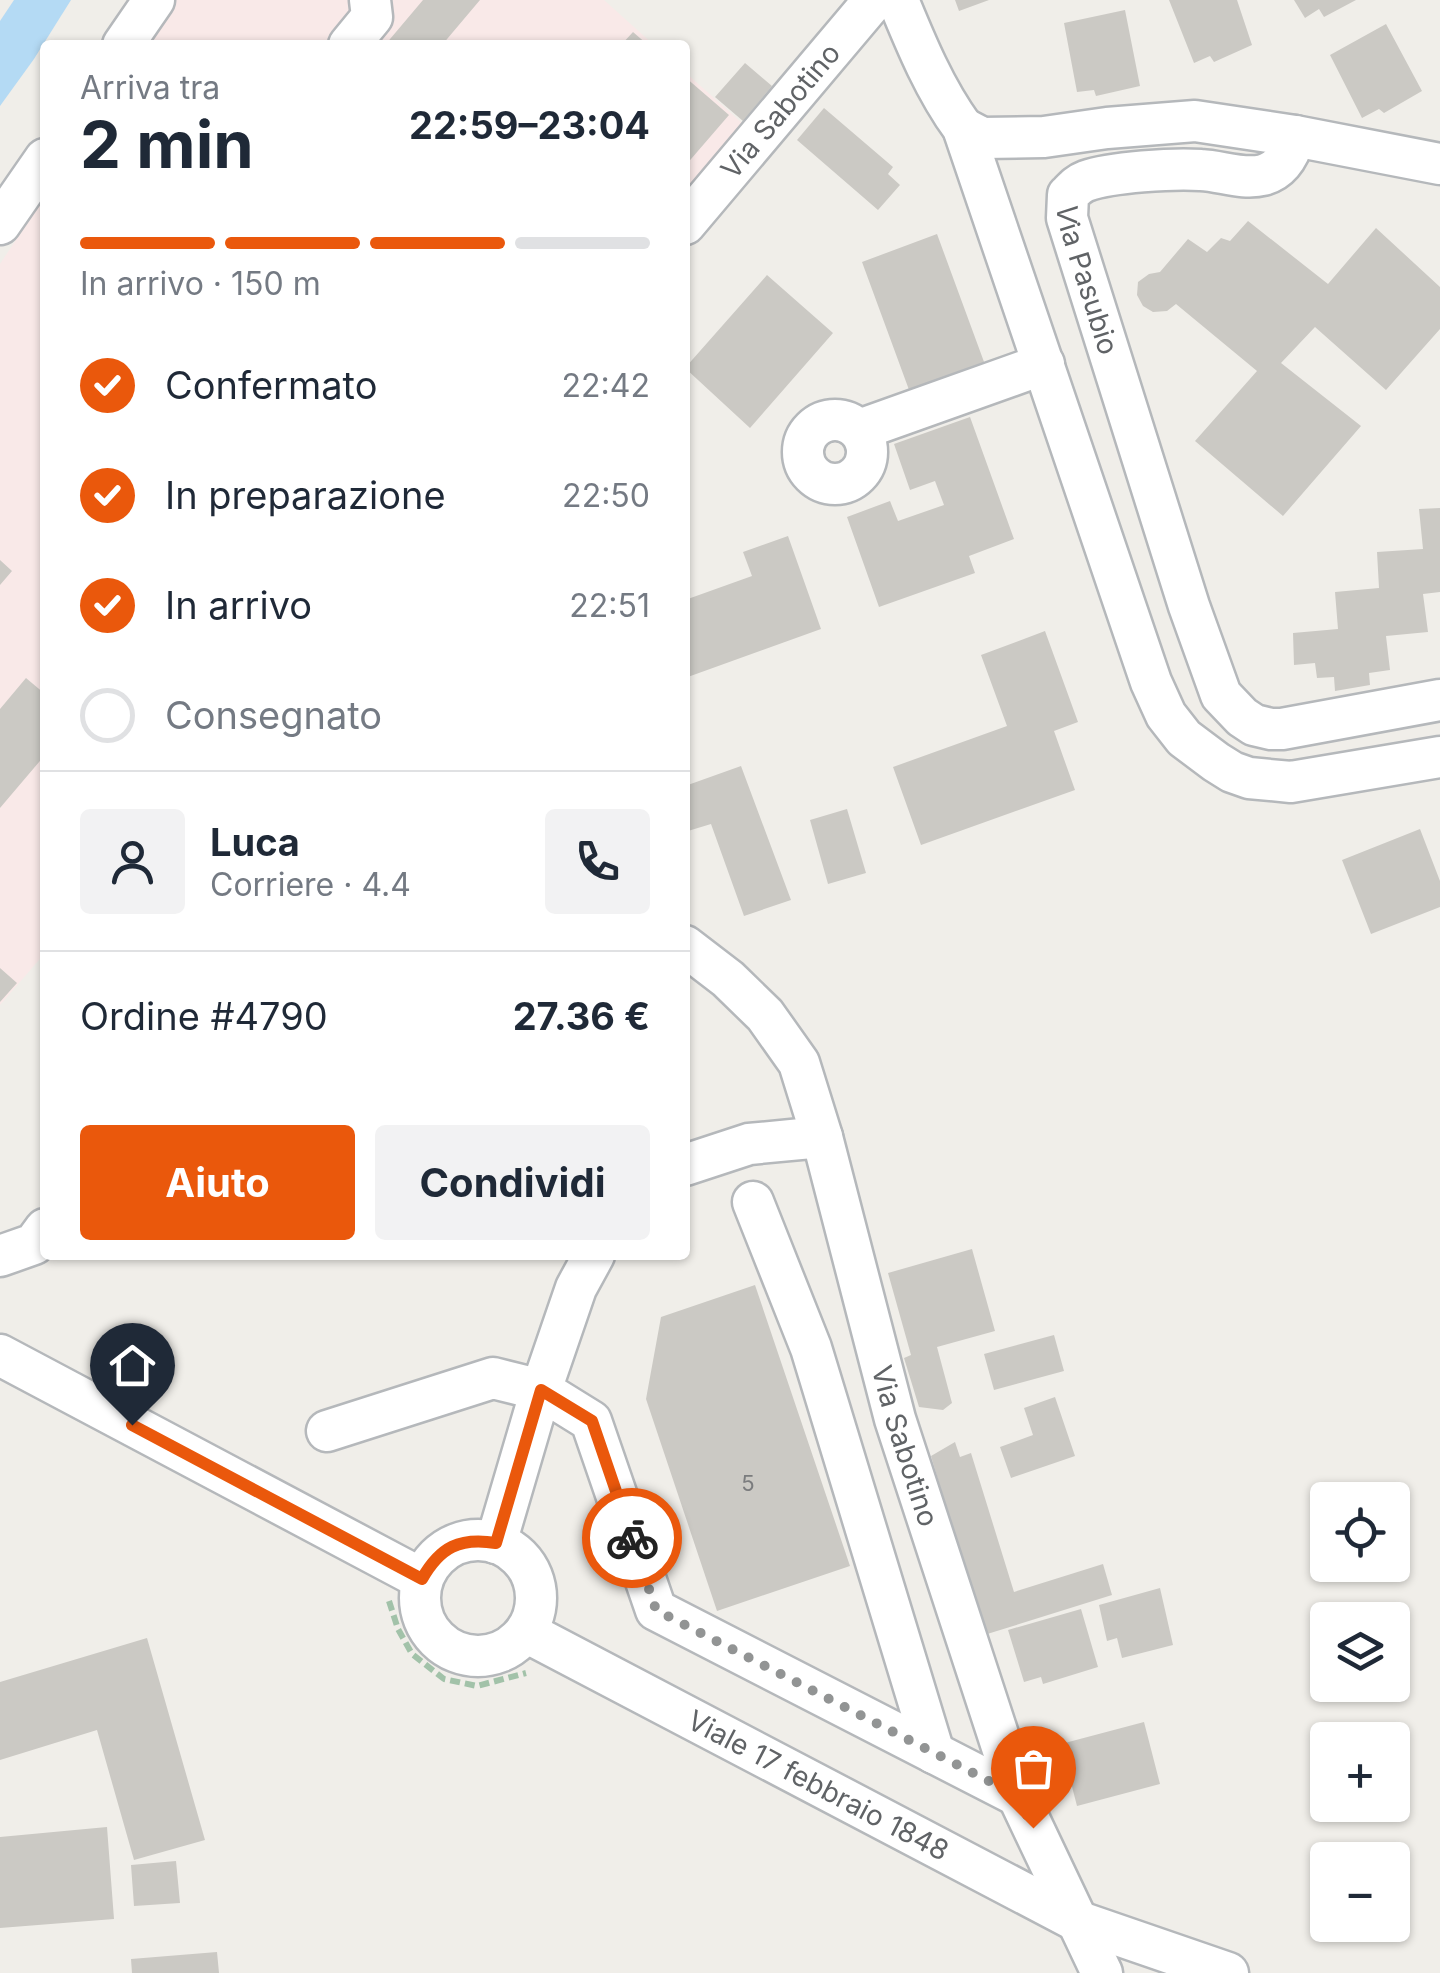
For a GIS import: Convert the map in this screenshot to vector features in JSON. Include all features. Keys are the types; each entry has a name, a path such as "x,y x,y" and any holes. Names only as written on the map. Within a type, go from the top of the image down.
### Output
{"street":[{"path":"126,40 154,0"},
{"path":"353,40 372,17 370,0"},
{"name":"Via Sabotino","path":"690,218 874,0"},
{"path":"898,0 914,39 963,128 1166,714 1184,738 1232,772 1248,778 1291,782 1440,757"},
{"path":"963,128 982,138 1044,137 1195,121 1440,164"},
{"name":"Via Pasubio","path":"1295,136 1290,154 1280,166 1262,176 1174,170 1081,182 1068,194 1067,218 1188,606 1221,694 1254,725 1282,729 1440,700"},
{"path":"0,224 40,165"},
{"path":"859,430 1044,364"},
{"path":"1133,624 1188,606"},
{"name":"Via Sabotino","path":"690,950 765,1015 799,1063 895,1420 1018,1796 1102,1973"},
{"path":"690,1163 750,1144 822,1137"},
{"path":"753,1202 811,1348 934,1753"},
{"path":"0,1256 34,1244 40,1236"},
{"path":"0,1264 40,1257"},
{"path":"496,1543 541,1390 576,1288 591,1260"},
{"path":"0,1355 422,1579"},
{"path":"327,1431 493,1378 541,1390 592,1421 656,1610 1018,1796"},
{"path":"460,1542 496,1543 512,1551 533,1580 533,1616 526,1632 512,1646 478,1657 459,1654 443,1646 430,1632 419,1597 422,1579 444,1550 460,1542"},
{"name":"Viale 17 febbraio 1848","path":"526,1632 1077,1921 1228,1973"}],"shaded area":[{"path":"172,0 604,0 648,40 146,40"},
{"path":"690,76 742,123 690,185"},
{"path":"40,204 40,959 0,1005 0,264"}],"water":[{"path":"14,0 71,0 46,40 40,40 40,49 0,106 0,21"}],"building":[{"path":"423,0 480,0 446,40 389,40"},
{"path":"955,0 989,0 959,11"},
{"path":"1169,0 1237,0 1252,45 1214,62 1210,56 1194,63"},
{"path":"1294,0 1356,0 1324,17 1319,9 1305,18"},
{"path":"1125,10 1140,86 1096,96 1094,90 1077,92 1064,23"},
{"path":"1386,24 1422,91 1384,113 1379,109 1362,118 1330,55"},
{"path":"633,32 642,40 626,40"},
{"path":"745,63 772,86 743,121 715,97"},
{"path":"690,81 729,115 690,160"},
{"path":"824,108 893,167 888,174 900,185 878,210 797,140"},
{"path":"1248,221 1328,284 1376,228 1440,287 1440,329 1386,390 1315,327 1281,363 1361,426 1283,516 1195,441 1257,371 1176,304 1167,311 1153,312 1143,306 1137,295 1138,282 1160,272 1188,239 1207,252 1221,238 1230,241"},
{"path":"937,234 987,370 912,398 862,262"},
{"path":"767,275 833,333 750,428 690,373 690,362"},
{"path":"970,417 1014,539 969,556 975,573 879,607 847,517 890,501 898,521 944,505 935,481 910,490 894,444"},
{"path":"1440,508 1440,592 1423,594 1428,632 1386,636 1390,670 1369,673 1370,685 1335,691 1334,677 1317,678 1315,663 1294,665 1293,633 1338,629 1335,592 1379,588 1377,552 1423,549 1419,509"},
{"path":"788,536 821,629 690,676 690,598 752,576 743,552"},
{"path":"0,560 12,571 0,585"},
{"path":"1045,631 1078,722 1054,731 1075,790 921,845 893,767 1007,726 981,655"},
{"path":"26,678 40,690 40,761 0,808 0,709"},
{"path":"741,766 791,900 744,916 711,824 690,830 690,784"},
{"path":"847,809 866,873 828,884 810,820"},
{"path":"1420,829 1440,881 1440,907 1371,934 1342,860"},
{"path":"0,968 17,983 0,1002"},
{"path":"972,1249 995,1331 937,1347 952,1403 943,1410 919,1407 904,1358 911,1355 888,1273"},
{"path":"755,1285 850,1566 717,1611 646,1399 661,1317"},
{"path":"1054,1335 1064,1371 994,1390 984,1354"},
{"path":"1055,1397 1075,1456 1011,1478 1000,1447 1033,1435 1024,1408"},
{"path":"955,1442 960,1457 971,1453 1014,1592 1103,1564 1112,1595 984,1635 931,1456"},
{"path":"1160,1588 1173,1645 1122,1658 1117,1638 1107,1641 1099,1605"},
{"path":"1081,1609 1098,1667 1043,1684 1041,1677 1024,1682 1008,1630"},
{"path":"147,1638 205,1840 134,1860 97,1730 0,1760 0,1682"},
{"path":"1144,1722 1160,1784 1077,1806 1061,1744"},
{"path":"107,1827 114,1919 0,1928 0,1837"},
{"path":"176,1861 180,1903 134,1906 131,1865"},
{"path":"217,1952 219,1973 132,1973 131,1959"}],"way so far":[{"path":"632,1538 656,1610 1018,1796 1033,1828"}],"route":[{"path":"132,1425 422,1579 444,1550 460,1542 496,1543 541,1390 592,1421 632,1538"}]}
